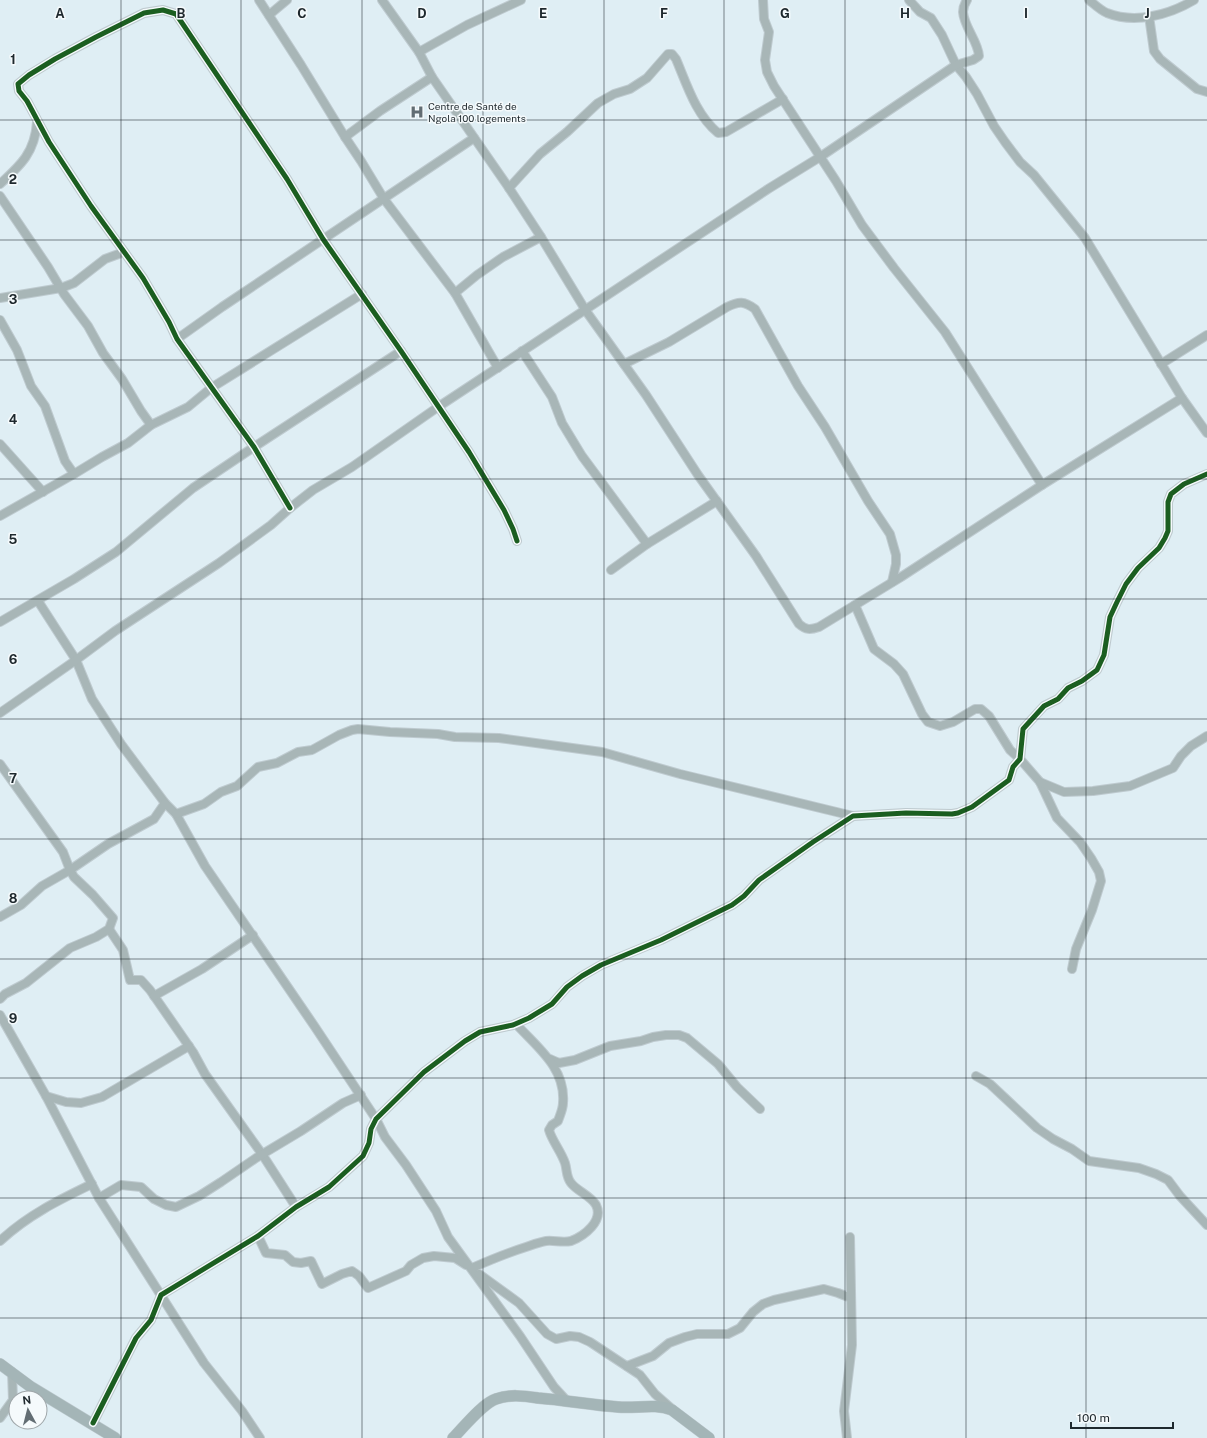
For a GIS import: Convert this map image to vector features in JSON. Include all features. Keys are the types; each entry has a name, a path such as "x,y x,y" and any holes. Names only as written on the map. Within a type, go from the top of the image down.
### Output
{"street":[{"path":"258,0 269,15 345,137 362,160 384,199 455,293 498,368"},
{"path":"269,15 287,0"},
{"path":"382,0 419,52 432,77 509,188 586,311 646,396 698,475 756,556 799,624 804,628 811,630 819,627 1182,398"},
{"path":"419,52 467,25 521,0"},
{"path":"763,0 764,19 769,32 765,60 767,72 862,225 945,332 1042,485"},
{"path":"909,0 920,12 931,18 942,35 956,65 977,94 994,126 1005,142 1020,162 1034,175 1085,238 1182,398 1207,433"},
{"path":"0,713 127,623 219,563 270,525 313,490 358,463 522,351 586,311 768,189 820,157 956,65 973,60 979,56 979,48 967,25 962,11 967,0"},
{"path":"1089,0 1105,12 1122,18 1163,14 1185,6 1194,0"},
{"path":"290,508 254,447 177,339 169,322 142,278 91,206 37,121 27,101 19,91 18,84 54,59 144,13 163,10 176,14 287,179 323,239 402,351 469,452 495,494 513,529 517,541"},
{"path":"1149,16 1154,51 1160,59 1197,89 1207,92"},
{"path":"509,188 540,154 567,132 598,103 614,94 630,89 647,78 668,54 672,54 676,59 696,106 712,128 718,133 726,132 783,99"},
{"path":"345,137 432,77"},
{"path":"0,184 16,169 31,149 36,133 37,121"},
{"path":"177,339 222,307 474,138"},
{"path":"0,196 88,326 103,353 122,378 151,425"},
{"path":"455,293 476,275 503,257 541,237"},
{"path":"0,298 61,288 74,283 105,259 124,252"},
{"path":"0,516 128,443 151,425 188,408 211,388 362,294"},
{"path":"624,364 669,342 732,304 737,302 747,303 755,308 798,386 829,434 868,501 890,534 896,554 896,564 892,582"},
{"path":"0,320 17,350 31,386 45,406 65,460 74,474"},
{"path":"1161,364 1207,335"},
{"path":"0,622 38,601 116,552 193,488 402,351"},
{"path":"522,351 552,397 562,423 582,456 647,544"},
{"path":"0,444 43,492"},
{"path":"176,814 204,804 221,792 237,786 258,768 277,763 298,752 312,750 339,735 358,729 438,734 456,737 499,738 602,752 680,774 853,816 906,813 958,813 977,804 1009,780 1014,767 1020,759 1023,729 1044,706 1058,699 1068,688 1097,670 1104,655 1110,617 1126,584 1138,568 1159,548 1168,531 1168,502 1171,494 1184,484 1207,474"},
{"path":"611,570 647,544 717,501"},
{"path":"38,601 76,660 92,699 121,744 165,803 176,814 205,866 253,935 376,1119 385,1137 406,1165 436,1211 448,1237 472,1268 554,1387 566,1400"},
{"path":"855,605 874,649 894,664 904,674 922,714 928,722 940,726 953,722 975,709 981,709 989,716 1010,750 1040,782 1057,818 1080,842 1099,872 1101,881 1092,910 1076,949 1072,969"},
{"path":"1040,782 1064,792 1093,791 1130,786 1173,768 1181,756 1191,746 1207,736"},
{"path":"0,764 63,852 74,877 93,895 113,918 109,929 96,937 70,948 26,983 5,994 0,999"},
{"path":"0,917 21,905 42,886 70,870 108,844 154,819 165,803"},
{"path":"93,1423 136,1338 151,1320 161,1295 258,1236 296,1207 328,1187 363,1156 369,1143 371,1129 376,1119 424,1072 480,1032 516,1024 529,1018 552,1004 567,987 601,965 661,940 732,905 744,896 759,880 812,842 853,816"},
{"path":"109,929 123,950 130,980 141,980 154,996 189,1046 205,1074 262,1154 296,1207"},
{"path":"154,996 202,969 253,935"},
{"path":"0,1016 46,1096 100,1198 204,1363 242,1411 260,1438"},
{"path":"472,1268 546,1241 560,1242 571,1240 588,1230 596,1222 598,1212 595,1204 570,1182 565,1163 556,1144 550,1136 549,1130 552,1125 558,1121 563,1105 563,1093 559,1076 549,1058 516,1024"},
{"path":"549,1058 559,1063 575,1060 610,1046 642,1041 653,1037 666,1035 679,1036 686,1038 718,1064 737,1087 760,1108"},
{"path":"46,1096 66,1102 81,1103 102,1097 189,1046"},
{"path":"976,1076 990,1084 1037,1128 1089,1161 1139,1168 1168,1180 1180,1196 1207,1225"},
{"path":"100,1198 121,1185 141,1187 154,1199 166,1205 176,1207 204,1192 343,1103 360,1095"},
{"path":"0,1241 11,1230 48,1205 92,1184"},
{"path":"258,1236 266,1253 285,1255 293,1262 301,1263 311,1260 322,1284 342,1274 352,1271 359,1276 368,1288 406,1271 411,1265 423,1258 434,1256 455,1258 472,1268 519,1303 547,1334 556,1339 570,1336 579,1337 590,1342 640,1375 655,1394 672,1410 709,1438"},
{"path":"847,1438 844,1411 852,1345 850,1237"},
{"path":"627,1366 654,1356 669,1343 685,1337 697,1334 728,1334 740,1328 753,1312 763,1304 774,1300 824,1289 838,1292 851,1298"},
{"path":"0,1364 31,1387 93,1423 114,1438"},
{"path":"0,1418 13,1400 12,1372"},
{"path":"453,1438 486,1404 504,1396 566,1400 619,1408 658,1407 672,1410"}],"cycle path":[{"path":"290,508 254,447 177,339 169,322 143,278 91,206 49,142 27,101 19,91 18,84 29,75 55,59 144,13 163,10 176,14 287,179 323,239 469,452 504,510 517,541"},
{"path":"93,1423 136,1338 151,1320 161,1295 258,1236 296,1207 329,1187 363,1156 369,1143 371,1129 376,1119 424,1072 465,1041 480,1032 513,1025 529,1018 552,1004 567,987 601,965 661,940 732,905 744,896 759,880 853,816 906,813 958,813 972,807 1009,780 1013,767 1020,759 1023,729 1044,706 1058,699 1068,688 1082,681 1097,670 1104,655 1110,617 1126,584 1138,568 1159,548 1168,531 1168,502 1171,494 1184,484 1207,474"}],"place":[{"name":"Centre de Santé de Ngola 100 logements","path":"417,112"}]}
